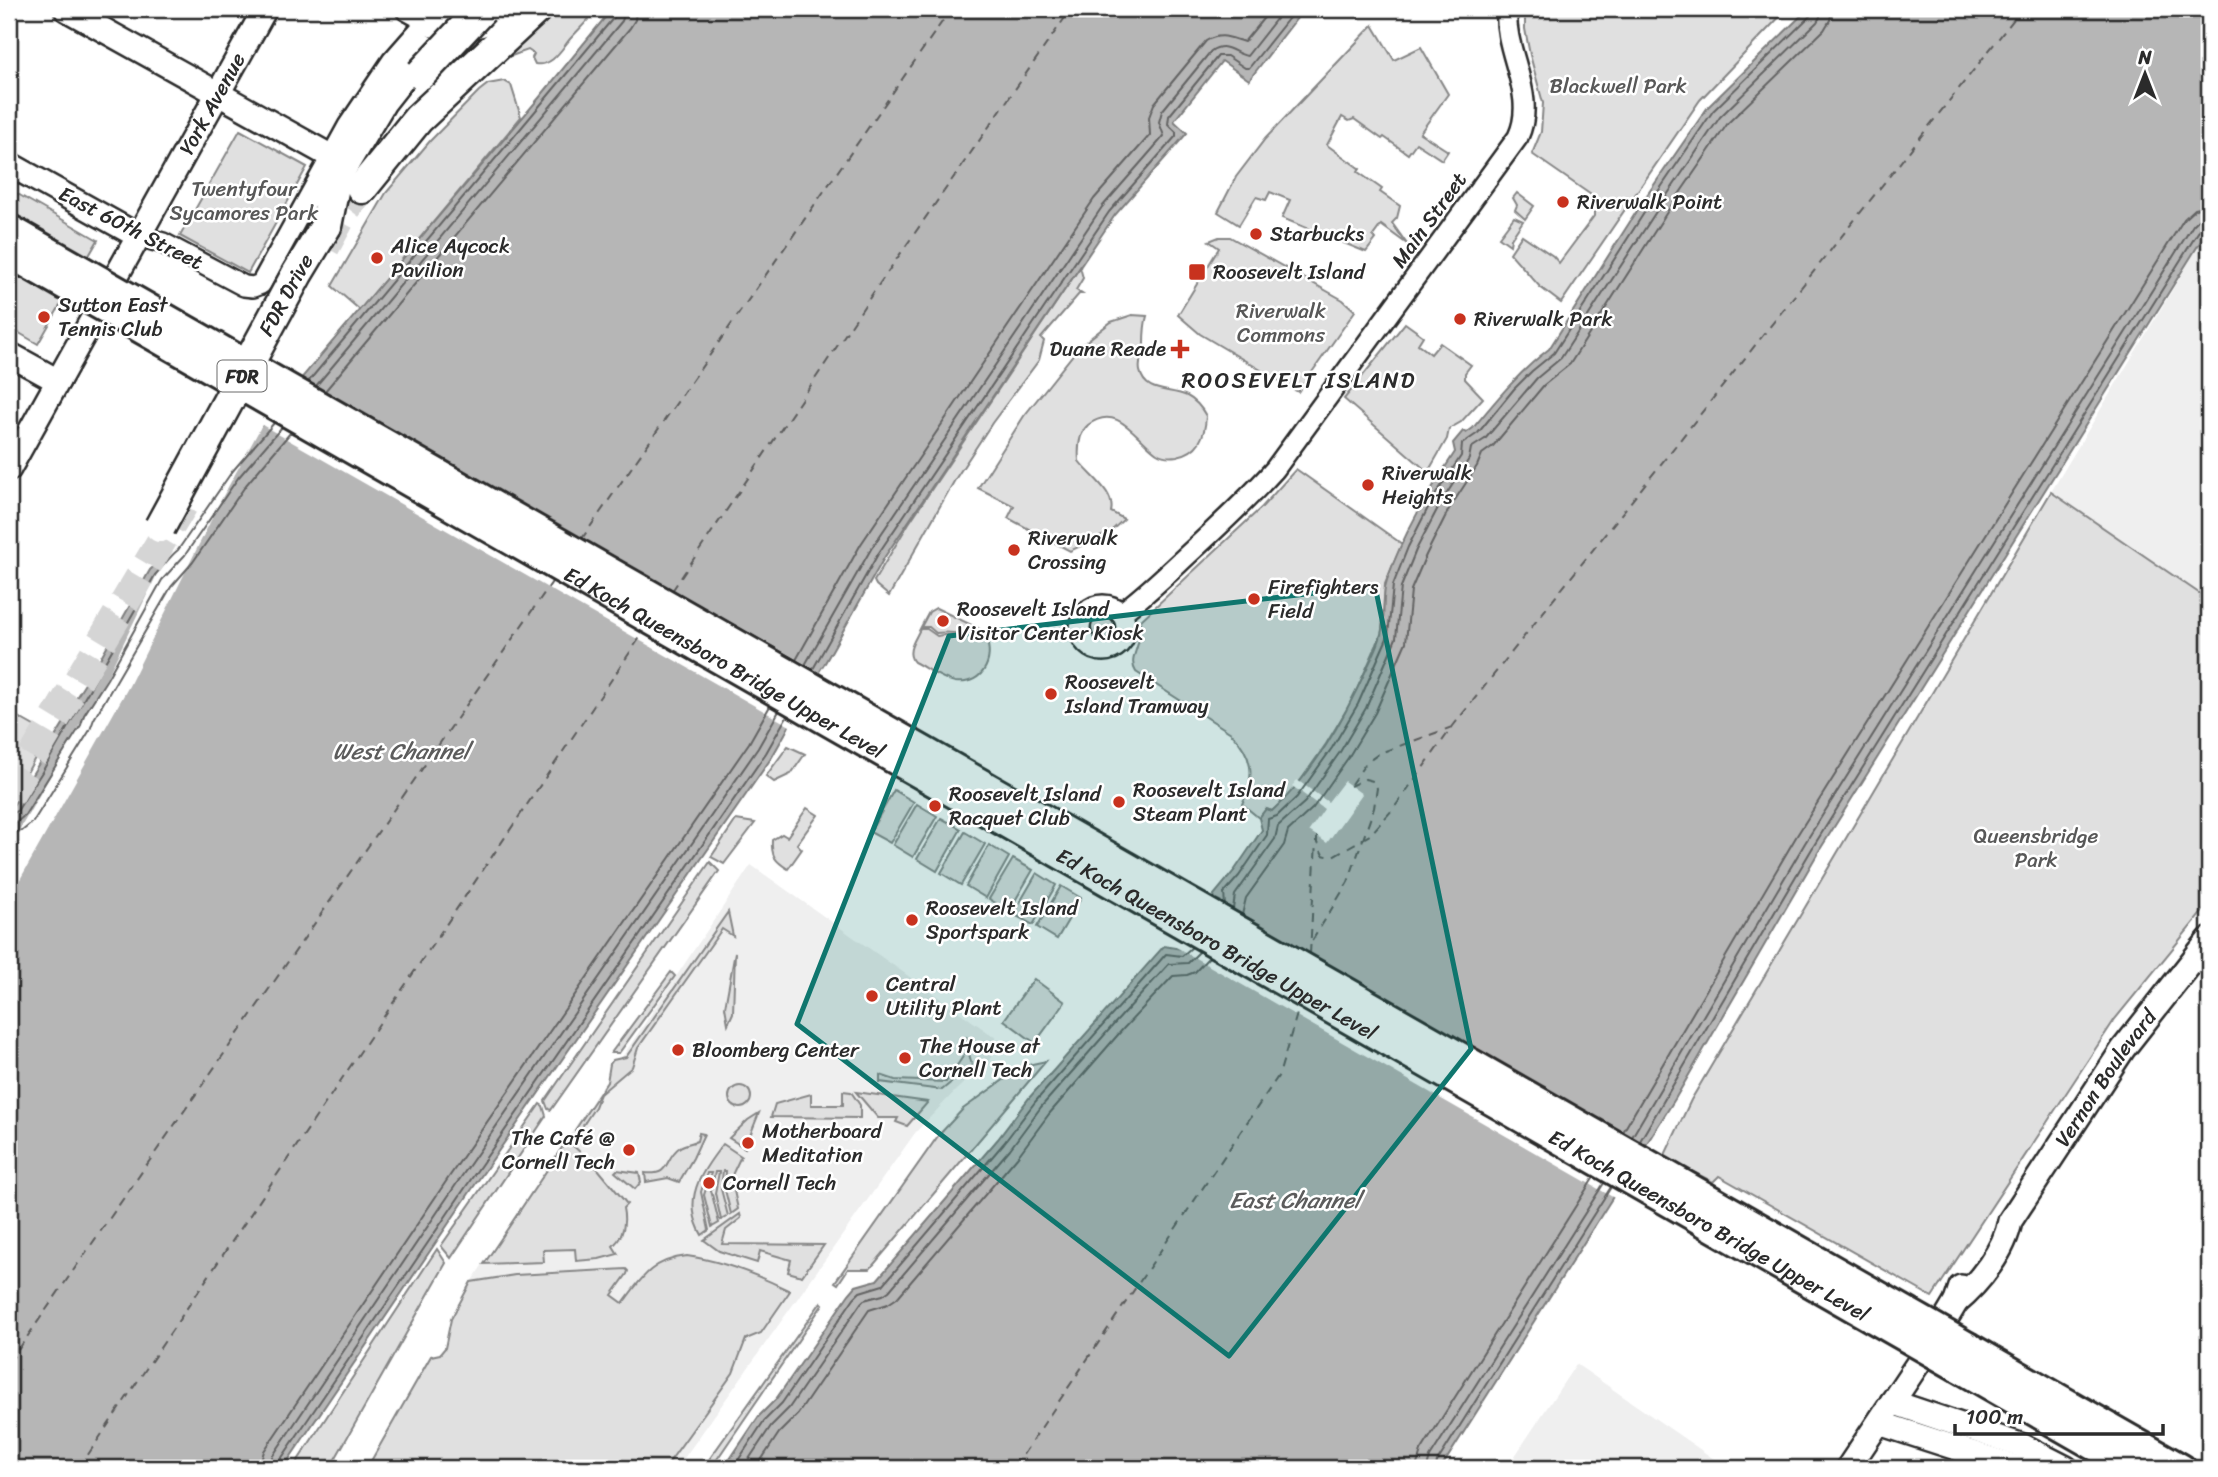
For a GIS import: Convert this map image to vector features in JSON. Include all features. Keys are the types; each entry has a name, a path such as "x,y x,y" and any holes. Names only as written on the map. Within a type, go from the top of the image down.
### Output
{"highway":[{"path":"445,11 444,24 475,22 507,9"},
{"path":"362,188 418,119 536,9"},
{"name":"FDR Drive","path":"160,527 297,274 326,226 336,176 421,62 445,11"},
{"path":"321,189 332,157"},
{"path":"9,228 1967,1351 2165,1468"},
{"name":"Ed Koch Queensboro Bridge Upper Level","path":"9,235 1967,1351"},
{"name":"Ed Koch Queensboro Bridge Upper Level","path":"9,254 2132,1468"},
{"path":"9,262 2120,1468"},
{"path":"1967,1351 2182,1468"}],"main road":[{"path":"66,9 332,157"},
{"name":"York Avenue","path":"9,469 265,9"},
{"name":"East 60th Street","path":"9,164 138,236"},
{"path":"9,354 58,381"},
{"name":"Vernon Boulevard","path":"1848,1468 1956,1302 1973,1288 2007,1237 2010,1221 2123,1049 2209,940"},
{"path":"1892,1402 2023,1446 2066,1468"},
{"path":"1879,1423 2018,1468"}],"street":[{"path":"1487,9 1507,13"},
{"name":"FDR Drive","path":"255,287 265,279 348,125 375,85 398,54 445,11"},
{"name":"Main Street","path":"1121,613 1176,566 1275,469 1518,137 1524,123 1524,95 1510,47 1507,13"},
{"name":"East 60th Street","path":"138,236 163,243 244,286 255,287"}],"highlighted area":[{"path":"1375,586 1471,1049 1229,1356 797,1024 949,636"}],"shaded area":[{"path":"2209,229 2209,600 2051,492"},
{"name":"Cornell Tech","path":"751,865 996,1038 989,1065 970,1077 915,1133 677,1468 367,1468 431,1356 440,1354 445,1348 451,1319 471,1282"},
{"path":"1576,1364 1727,1468 1507,1468"}],"green space":[{"path":"549,9 597,9 556,57 546,63 535,64 532,58 534,54 528,50 511,56 506,52"},
{"name":"Blackwell Park","path":"1525,9 1787,9 1700,100 1561,303 1540,287 1510,253 1522,235 1559,263 1594,216 1591,210 1598,201 1532,154 1541,132 1543,103 1525,29"},
{"path":"1373,25 1394,60 1421,47 1448,94 1420,133 1448,151 1442,160 1416,143 1408,154 1354,119 1349,121 1342,117 1327,145 1360,169 1358,172 1400,206 1397,218 1392,223 1407,244 1381,225 1373,236 1376,239 1366,252 1282,218 1290,200 1270,192 1266,200 1256,197 1239,225 1218,212 1236,177 1265,139"},
{"path":"504,81 511,85 521,117 360,310 332,286 386,193 430,141 479,91 488,84"},
{"name":"Twentyfour Sycamores Park","path":"240,130 307,167 248,273 180,236"},
{"path":"9,189 98,240 38,344 9,327"},
{"path":"1517,193 1534,206 1525,219 1515,210 1517,205 1513,198"},
{"path":"1514,217 1523,221 1510,245 1499,237"},
{"name":"Riverwalk Commons","path":"1230,237 1343,300 1355,311 1298,392 1200,334 1178,315 1219,248 1209,241"},
{"path":"1080,267 1083,278 1076,290 1082,294 1079,294 1041,338 1044,341 1039,360 992,423 956,478 889,596 874,581 909,523"},
{"path":"1132,315 1147,316 1140,364 1143,378 1153,387 1187,396 1195,402 1206,416 1204,430 1196,447 1191,451 1169,457 1157,453 1117,420 1099,419 1088,425 1080,437 1079,461 1106,491 1112,505 1111,512 1124,519 1109,533 1070,551 1008,518 1014,506 978,488 1024,416 1079,347 1111,322"},
{"path":"1405,323 1423,336 1418,344 1431,354 1440,343 1471,365 1465,373 1465,379 1483,398 1461,422 1449,429 1447,439 1428,472 1344,399"},
{"path":"1296,469 1402,544 1385,584 1382,633 1352,701 1292,793 1272,811 1266,809 1259,818 1242,804 1249,785 1250,767 1238,741 1231,733 1136,672 1133,660 1139,639 1140,621 1262,507"},
{"name":"Queensbridge Park","path":"2051,492 2209,600 2209,904 2115,1019 1932,1297 1719,1176 1713,1182 1664,1157 1691,1100"},
{"path":"936,608 982,631 970,634 936,633 929,627 921,627 929,612"},
{"path":"1104,615 1113,619 1117,628 1113,637 1104,641 1095,637 1091,628 1095,619"},
{"path":"920,629 927,629 937,636 971,637 983,633 989,650 986,667 974,679 955,682 914,662 910,654"},
{"path":"9,712 48,734 9,806"},
{"path":"788,746 805,754 791,774 774,782 766,776"},
{"path":"894,790 914,802 890,843 870,832"},
{"path":"917,804 937,816 913,857 893,845"},
{"path":"807,808 818,815 797,844 802,849 788,869 775,858 772,840 782,834 787,837"},
{"path":"941,818 961,829 937,871 917,859"},
{"path":"736,820 755,823 724,864 711,857"},
{"path":"965,832 985,844 961,885 941,873"},
{"path":"989,845 1009,857 986,898 966,886"},
{"path":"1013,859 1033,870 1009,911 989,899"},
{"path":"710,862 719,871 551,1110 548,1109 545,1101"},
{"path":"1037,873 1056,885 1033,925 1013,914"},
{"path":"1061,886 1081,898 1057,939 1037,927"},
{"path":"728,912 733,936 722,929 638,1048 632,1067 600,1094 578,1133 575,1130 607,1082 610,1064 613,1060 626,1057"},
{"path":"735,952 733,1013 728,1024 725,1007"},
{"path":"671,972 675,976 619,1053 611,1053"},
{"path":"1034,979 1065,1002 1035,1043 1004,1020"},
{"path":"967,1038 972,1044 969,1054 972,1065 942,1090 880,1082 880,1075 895,1080 946,1082 966,1052"},
{"path":"1046,1061 870,1269 848,1269 838,1284 835,1282 938,1136 963,1109 1023,1066"},
{"path":"740,1086 750,1093 751,1097 744,1107 740,1108 730,1101 729,1097 736,1087"},
{"path":"843,1091 851,1092 860,1105 860,1118 771,1117 775,1104 811,1094 811,1105 843,1105"},
{"path":"856,1092 928,1102 907,1126 896,1122 898,1118 878,1118"},
{"path":"540,1104 546,1116 451,1258 441,1246"},
{"path":"759,1113 745,1148 729,1138 748,1120"},
{"path":"699,1133 704,1134 679,1182 668,1178 646,1182 645,1173 659,1172 682,1146 697,1141"},
{"path":"567,1140 598,1169 627,1204 623,1208 622,1234 613,1246 618,1254 576,1261 575,1249 543,1250 544,1262 484,1264"},
{"path":"723,1144 741,1156 731,1177 738,1209 731,1214 725,1190 726,1171 723,1171 721,1189 728,1216 721,1220 715,1193 719,1172 715,1172 711,1190 719,1223 712,1227 704,1195 711,1173 707,1173 701,1192 709,1230 702,1235 694,1210 696,1187"},
{"path":"615,1172 639,1173 641,1182 635,1189"},
{"path":"740,1214 741,1218 726,1230 722,1244 824,1245 802,1276 788,1272 791,1260 760,1251 757,1263 719,1251 704,1240"},
{"path":"437,1249 446,1263 330,1468 293,1468"},
{"path":"687,1256 740,1269 790,1291 761,1333 746,1339 733,1373 665,1468 367,1468 431,1356 440,1354 445,1348 451,1319 471,1282 515,1275 626,1269 627,1274 612,1295 623,1303 649,1271 665,1261"},
{"path":"821,1302 823,1304 711,1468 703,1468"}],"water":[{"name":"West Channel","path":"612,9 1304,9 1249,80 1222,61 1174,121 1187,133 1115,215 884,558 772,757 470,1192 283,1468 9,1468 9,812 68,716 67,712 150,570 161,560 167,546 172,547 249,440"},
{"name":"East Channel","path":"1808,9 2209,9 2209,228 1819,851 1675,1099 1441,1468 724,1468 849,1294 856,1286 877,1280 998,1139 1029,1098 1164,946 1181,949 1220,901 1215,899 1214,895 1262,830 1259,818 1266,809 1272,811 1301,780 1348,707 1379,643 1385,587 1393,563 1417,514 1455,452 1453,443 1463,431 1466,433 1473,428 1518,376 1549,349 1647,195 1708,107"}],"pier":[{"path":"299,376 820,672 825,664 827,665 787,736 790,726 262,425 222,498 129,686 9,899 9,848 108,675 180,527 222,467"},
{"path":"1297,780 1328,802 1344,781 1362,794 1327,843 1309,831 1324,809 1292,786"},
{"path":"1211,898 1648,1148 1616,1199 1169,943 1180,945 1214,903"}],"ferry route":[{"path":"581,540 951,9"},
{"path":"672,591 873,293 1071,9"},
{"path":"1317,836 1317,843 1323,855 1331,857 1370,835 1394,808 1453,726 2022,9"},
{"path":"9,1363 554,579"},
{"path":"79,1468 645,630"},
{"path":"1351,784 1366,763 1380,753 1452,727"},
{"path":"1312,941 1348,882 1374,808 1377,788 1373,781 1365,779 1350,786"},
{"path":"1310,954 1316,841"},
{"path":"1014,1468 1279,1075 1299,1007"}],"tunnel":[{"path":"325,247 344,212 362,188"},
{"path":"9,796 183,505"}],"place":[{"name":"Riverwalk Point","path":"1563,202"},
{"name":"Starbucks","path":"1256,234"},
{"name":"Alice Aycock Pavilion","path":"377,258"},
{"name":"Roosevelt Island","path":"1197,272"},
{"name":"Sutton East Tennis Club","path":"44,317"},
{"name":"Riverwalk Park","path":"1460,319"},
{"name":"Duane Reade","path":"1180,349"},
{"name":"Riverwalk Heights","path":"1368,485"},
{"name":"Riverwalk Crossing","path":"1014,550"},
{"name":"Firefighters Field","path":"1254,599"},
{"name":"Roosevelt Island Visitor Center Kiosk","path":"943,621"},
{"name":"Roosevelt Island Tramway","path":"1051,694"},
{"name":"Roosevelt Island Steam Plant","path":"1119,802"},
{"name":"Roosevelt Island Racquet Club","path":"935,806"},
{"name":"Roosevelt Island Sportspark","path":"912,920"},
{"name":"Central Utility Plant","path":"872,996"},
{"name":"Bloomberg Center","path":"678,1050"},
{"name":"The House at Cornell Tech","path":"905,1058"},
{"name":"Motherboard Meditation","path":"748,1143"},
{"name":"The Café @ Cornell Tech","path":"629,1150"},
{"name":"Cornell Tech","path":"709,1183"}],"district":[{"name":"ROOSEVELT ISLAND","path":"1299,380"}]}
